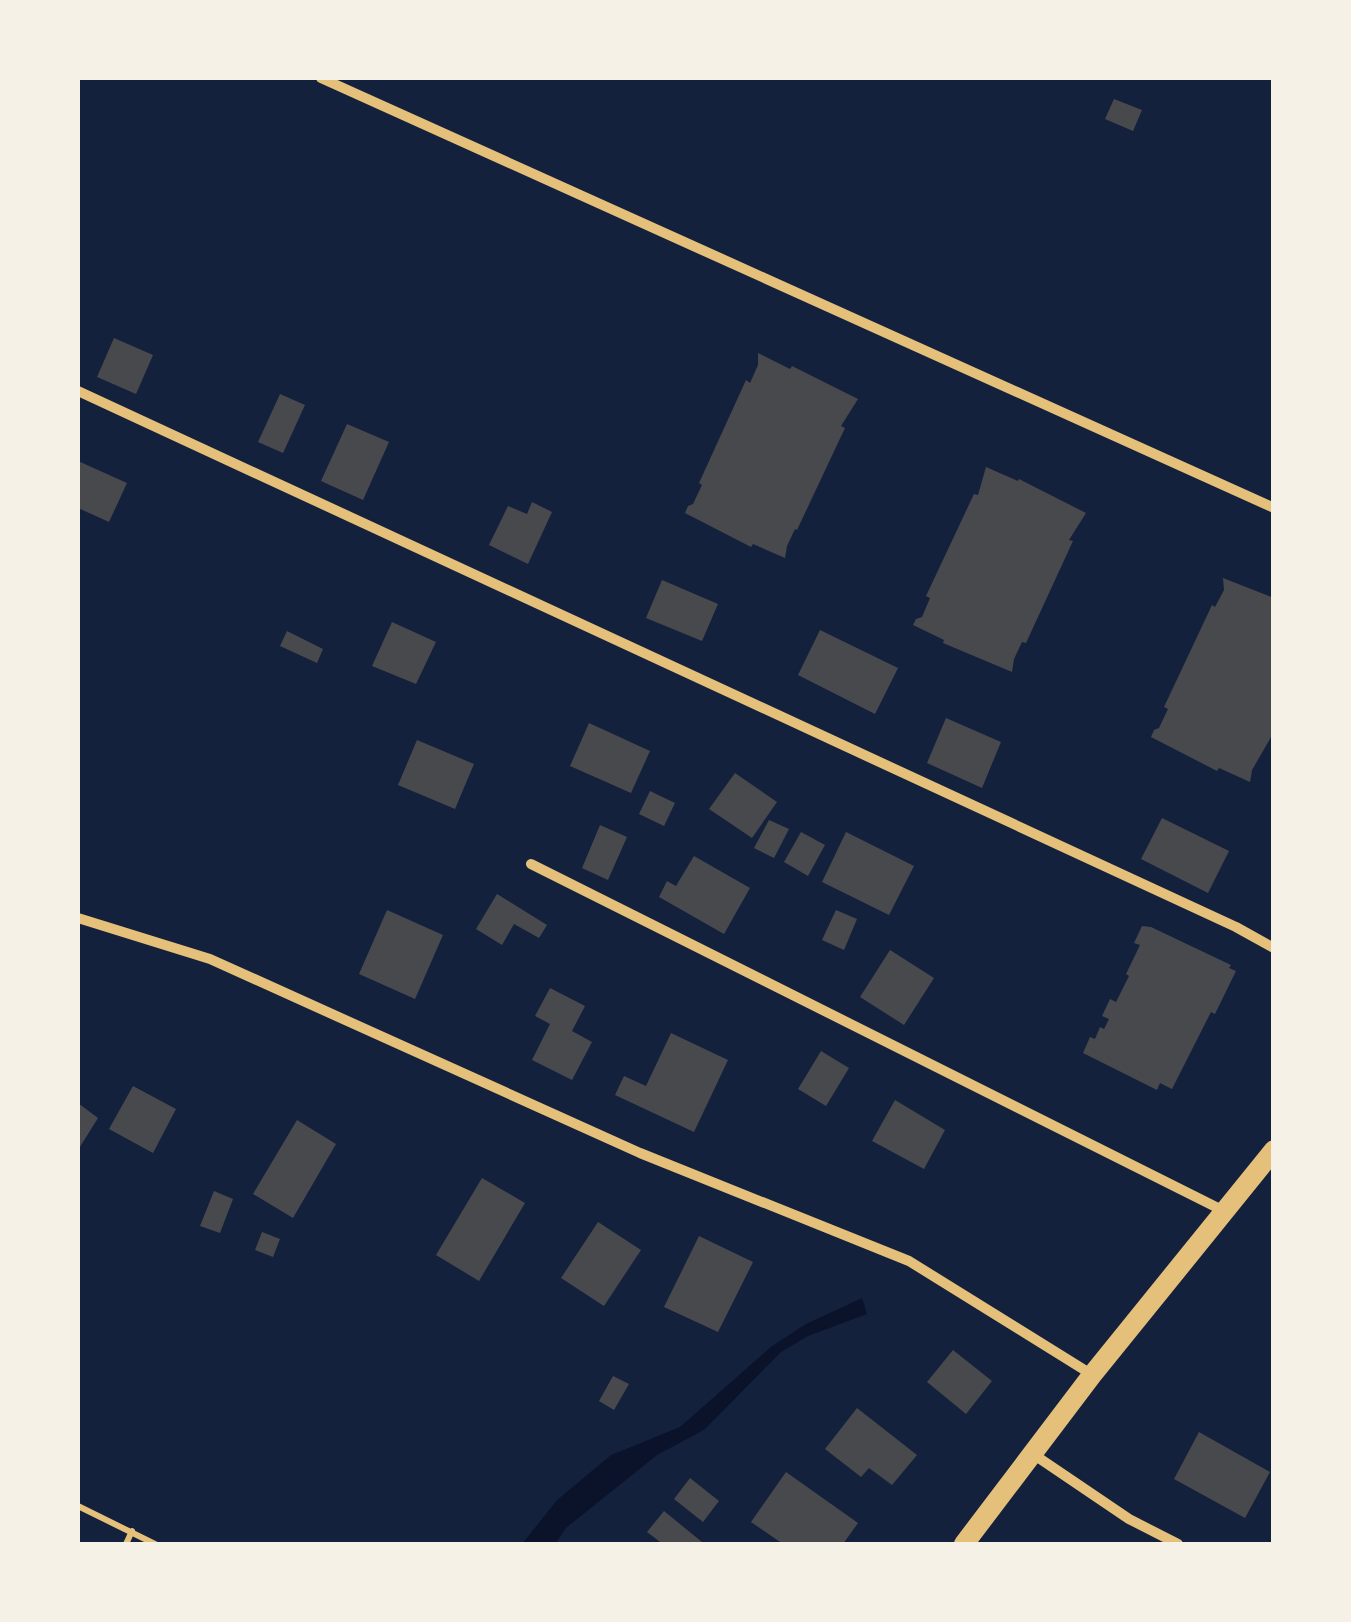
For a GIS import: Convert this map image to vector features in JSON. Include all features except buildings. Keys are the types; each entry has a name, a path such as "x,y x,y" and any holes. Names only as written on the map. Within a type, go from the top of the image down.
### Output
{"main road":[{"path":"964,1544 1092,1375 1274,1150"}],"street":[{"path":"321,78 1274,508"},
{"path":"78,392 1200,910 1274,948"},
{"path":"531,864 1225,1212"},
{"path":"78,918 210,958 640,1153 909,1260 1092,1375"},
{"path":"1032,1453 1130,1519 1178,1544"}],"path":[{"path":"78,1506 155,1544"},
{"path":"126,1544 132,1531"}],"water":[{"path":"862,1298 867,1314 808,1336 781,1352 704,1430 657,1455 566,1528 555,1544 522,1544 557,1500 611,1455 680,1427 772,1346 806,1324"}]}
